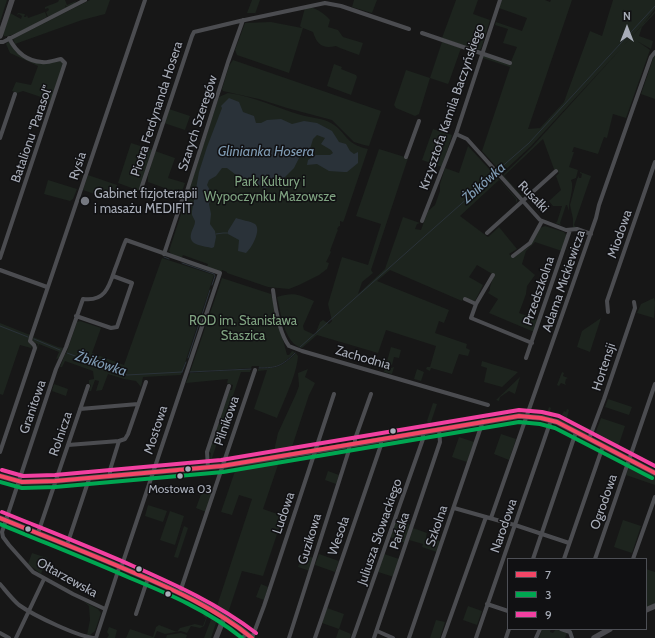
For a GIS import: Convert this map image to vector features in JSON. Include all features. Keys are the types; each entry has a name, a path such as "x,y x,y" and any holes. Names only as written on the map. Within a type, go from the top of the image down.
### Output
{"street":[{"path":"0,36 12,0"},
{"path":"0,42 85,0"},
{"name":"Rysia","path":"0,452 34,350 34,345 30,339 145,0"},
{"name":"Krzysztofa Kamila Baczyńskiego","path":"422,221 456,134 500,0"},
{"path":"243,20 325,3 341,6 409,29"},
{"name":"Piotra Ferdynanda Hosera","path":"141,189 193,34 243,20"},
{"name":"Szarych Szeregów","path":"164,254 182,200 186,194 243,20"},
{"path":"422,33 510,63"},
{"name":"Batalionu \"Parasol\"","path":"0,258 65,66 65,61 62,59 41,62 23,56 16,50 9,38"},
{"name":"Adama Mickiewicza","path":"491,518 591,234 651,57 655,52"},
{"path":"0,138 15,94"},
{"path":"406,157 419,121"},
{"name":"Rusałki","path":"456,134 467,139 522,201 542,221 566,230 577,229 591,234"},
{"name":"Miodowa","path":"608,312 607,301 655,162"},
{"path":"487,233 556,171"},
{"path":"513,256 530,242 542,221"},
{"name":"Przedszkolna","path":"526,358 570,230"},
{"path":"76,316 111,328 117,327 132,283 113,276 126,240 164,254"},
{"name":"Mostowa","path":"96,638 220,273 164,254"},
{"path":"0,270 48,287"},
{"path":"493,275 476,305 471,318 532,343"},
{"name":"Granitowa","path":"3,519 18,481 56,369 67,344 82,299 93,299 103,294 109,288 113,276"},
{"name":"Zachodnia","path":"273,290 283,335 289,346 488,405"},
{"path":"465,299 476,305"},
{"name":"Hortensji","path":"589,439 634,310 634,302"},
{"name":"Pilnikowa","path":"180,592 255,370"},
{"path":"68,445 119,441 124,439 128,435 146,382"},
{"name":"Ogrodowa","path":"595,558 655,384"},
{"name":"Rolnicza","path":"38,533 88,386"},
{"path":"208,468 207,452 229,386"},
{"name":"Ludowa","path":"252,638 334,394"},
{"name":"Guzikowa","path":"289,638 349,450 355,439 370,394"},
{"path":"80,409 138,404"},
{"path":"0,476 18,481 55,481 208,468 352,445 512,416 526,416 551,420 655,473"},
{"name":"Narodowa","path":"476,638 551,420"},
{"name":"Szkolna","path":"410,638 483,421"},
{"name":"Pańska","path":"374,638 440,442 439,429"},
{"name":"Juliusza Słowackiego","path":"353,638 423,439 423,432"},
{"path":"533,558 576,432"},
{"name":"Wesoła","path":"314,638 381,445 380,440"},
{"path":"110,477 110,472 119,441"},
{"path":"564,558 603,446"},
{"path":"67,544 89,479"},
{"path":"633,558 655,497"},
{"path":"454,508 486,516 569,543"},
{"path":"443,638 486,516"},
{"path":"3,519 67,544 180,592 224,618 244,635 252,638"},
{"name":"Ołtarzewska","path":"3,519 3,537 26,566 44,579 105,609"},
{"path":"136,614 148,578"},
{"path":"16,638 44,579"},
{"path":"0,584 14,600 29,610 71,631 89,638 96,638"},
{"path":"487,604 507,611"},
{"path":"216,638 224,618"},
{"path":"570,630 572,638"},
{"path":"594,638 608,630"},
{"path":"376,632 393,638"},
{"path":"0,633 8,638"}],"green space":[{"path":"0,0 7,0 0,22"},
{"path":"59,0 65,0 67,5 76,1 74,4 67,7 65,5 66,8 48,17 46,12 49,10 48,8 45,9 45,7 58,2"},
{"path":"90,0 110,0 105,14 82,20 15,44 13,39"},
{"path":"252,0 260,0 255,14 247,13"},
{"path":"354,0 377,0 372,13 352,7"},
{"path":"456,0 478,0 473,14 490,20 481,49 477,50 442,38"},
{"path":"502,0 545,0 550,2 551,0 572,0 528,129 540,128 564,102 590,31 602,36 613,0 655,0 655,9 640,28 531,146 502,173 482,151 510,67 483,58 483,55 510,64 517,47 503,43 508,29 495,25 496,22 522,31 527,18 499,8"},
{"path":"311,7 321,12 330,20 328,27 338,30 343,37 363,43 359,55 336,46 327,47 321,45 316,40 313,32 303,28 289,73 237,55 235,50 245,23 271,22 302,28 300,26 305,8"},
{"path":"655,11 655,13 642,27 639,36 653,41 651,49 637,41 650,50 626,118 613,114 607,138 604,137 598,154 574,147 572,152 574,152 569,167 578,170 576,178 571,180 572,187 569,211 566,205 560,223 561,225 555,223 557,222 562,206 553,206 549,201 561,190 556,176 559,173 554,169 543,139 504,176 521,195 525,195 521,196 503,176 532,147"},
{"path":"45,12 47,17 13,35 4,36 3,34 10,13 21,19 22,16 19,14 17,15 18,13 25,14 24,17 27,15 28,18"},
{"path":"9,41 16,52 21,56 42,64 61,61 64,64 50,103 47,99 23,91 17,93 12,91 16,82 31,85 38,66 10,53 6,44"},
{"path":"442,42 461,48 448,84 430,78"},
{"path":"655,56 655,99 641,94"},
{"path":"233,60 381,111 369,146 354,142 332,120 259,99 223,91 222,89 229,66"},
{"path":"334,64 342,67 341,69 356,75 357,77 351,95 327,86"},
{"path":"406,70 430,78 419,114 415,116 396,108 394,105"},
{"name":"Park Kultury i Wypoczynku Mazowsze","path":"228,93 256,99 301,115 328,121 336,126 354,144 368,149 344,220 343,222 340,221 340,226 337,229 338,230 330,251 331,252 326,262 329,263 327,269 319,275 289,289 268,287 222,270 221,272 207,267 208,264 183,255 181,259 172,255 169,251 219,97"},
{"path":"169,109 190,116 185,130 164,123"},
{"path":"433,129 452,135 442,167 422,160"},
{"path":"131,143 153,150 140,191 118,183"},
{"path":"468,146 517,199 517,201 516,203 516,199 499,180 460,216 488,237 499,227 517,249 509,254 513,257 529,247 540,228 545,226 564,232 567,236 562,251 535,242 526,251 522,264 535,275 527,286 526,294 519,313 538,320 534,332 489,313 498,299 488,293 494,275 477,265 469,277 483,285 475,301 464,298 462,301 390,270 377,281 449,310 444,323 439,321 435,333 467,344 466,348 470,350 468,356 459,354 452,374 431,368 430,371 426,369 427,367 430,367 436,346 386,330 378,353 317,335 302,348 291,341 284,327 277,297 296,294 314,301 303,326 304,330 315,335 320,322 323,320 329,324 332,321 328,304 342,257 368,265 381,224 356,216 379,149 408,158 371,270 373,273 362,282 358,294 385,269 403,217 420,223 417,224 415,229 421,230 428,211 435,205 445,168 459,173"},
{"path":"155,151 175,158 168,178 185,183 181,194 148,182 148,176"},
{"path":"580,172 591,176 574,225 577,228 573,227 570,205 577,179 579,176 579,178 581,178 582,174"},
{"path":"88,175 117,185 112,200 83,190"},
{"path":"48,180 77,189 73,199 70,201 44,194"},
{"name":"ROD im. Stanisława Staszica","path":"162,258 214,275 181,375 143,377 141,387 136,381 108,374 102,390 96,391 99,381 95,380 91,391 89,391 91,385 89,384 89,380 94,379 93,371 65,361 62,367 60,367 77,322 80,321 101,328 92,353 124,365"},
{"name":"ROD im. Stanisława Staszica","path":"222,278 271,294 287,355 289,355 292,351 295,352 286,360 279,365 271,367 259,368 259,366 252,366 251,368 190,372"},
{"path":"654,298 654,318 637,313 641,304"},
{"path":"601,318 590,352 577,347 582,331"},
{"path":"0,323 30,335 29,341 32,346 31,348 20,345 3,395 0,394"},
{"path":"33,337 63,348 59,358 56,359 59,352 39,344 35,355 38,344 32,341"},
{"path":"391,347 401,350 399,358 394,357 392,365 389,364 388,367 394,367 392,374 384,372"},
{"path":"296,353 298,356 295,371 277,418 254,409 267,370 258,371 258,369 279,366"},
{"path":"482,361 518,372 502,387 484,382 487,368 481,366"},
{"path":"251,369 250,372 241,372 211,461 222,461 222,463 211,464 208,459 210,459 211,453 208,452 217,424 219,424 221,419 219,418 233,385 227,383 228,379 186,383 190,373"},
{"path":"308,369 305,377 315,383 309,395 290,453 270,456 270,454 274,451 278,433 299,386 298,373"},
{"path":"417,369 424,372 421,381 414,379"},
{"path":"562,372 564,373 563,376 568,378 566,379 566,385 561,383 559,386 557,385"},
{"path":"520,377 515,394 509,391 500,397 499,401 496,400"},
{"path":"54,384 68,389 66,396 52,391"},
{"path":"608,399 632,407 629,415 605,407"},
{"path":"433,403 437,404 429,425 427,421"},
{"path":"549,407 551,408 550,411 552,412 552,418 533,414 531,412 533,409 534,411 547,413"},
{"path":"567,409 569,410 567,418 570,420 568,425 557,420 558,418 564,418 565,416 562,415"},
{"path":"601,418 625,426 617,450 594,437"},
{"path":"571,421 590,429 589,433 586,434 569,426"},
{"path":"501,434 516,439 509,460 494,454"},
{"path":"418,436 420,440 400,444 398,443 398,440"},
{"path":"459,437 474,442 467,462 452,457"},
{"path":"377,443 378,446 351,450 353,448"},
{"path":"279,460 263,509 283,516 263,576 242,571 227,616 216,609 252,499 239,495 232,515 221,512 235,471 240,466"},
{"path":"630,464 655,476 655,485 626,475"},
{"path":"328,471 339,475 336,484 325,480"},
{"path":"203,489 212,491 206,512 196,508"},
{"path":"148,505 167,511 163,522 145,516"},
{"path":"170,511 184,516 175,545 160,540"},
{"path":"396,520 411,525 405,543 390,537"},
{"path":"623,520 641,526 632,553 614,547"},
{"path":"184,526 188,528 178,558 174,557"},
{"path":"413,528 427,533 426,537 440,541 437,552 422,547 423,544 409,540"},
{"path":"32,553 47,558 41,574 28,564"},
{"path":"319,554 339,561 335,572 315,565"},
{"path":"384,554 399,559 394,577 378,572"},
{"path":"302,555 314,558 310,571 298,567"},
{"path":"647,569 655,572 655,603 647,607"},
{"path":"261,584 268,587 264,600 256,597"},
{"path":"83,601 98,609 101,613 95,631 90,635 87,635 90,620 89,606"},
{"path":"468,606 482,611 477,625 463,620"},
{"path":"327,608 344,614 339,629 322,623"},
{"path":"205,613 208,614 204,626 200,628 191,626 187,633 181,631 177,632 180,628 195,624 203,626 206,618 203,616"},
{"path":"212,617 217,620 211,638 204,638"},
{"path":"436,620 445,622 440,638 430,638"},
{"path":"159,625 177,632 165,634 157,631 154,638 126,638 130,629 153,637 156,627"},
{"path":"109,627 117,630 115,638 107,638 109,635 107,632"},
{"path":"339,629 351,634 350,638 336,638"},
{"path":"542,630 551,630 550,632 553,633 555,630 559,630 567,633 565,638 539,638"},
{"path":"181,633 187,635 186,638 166,638 167,635"}],"water":[{"name":"Glinianka Hosera","path":"229,98 239,102 243,112 254,116 256,123 261,123 267,120 281,119 292,124 304,121 317,123 332,131 339,142 346,144 350,151 354,154 358,152 358,163 347,172 329,171 317,164 307,165 308,160 316,155 330,155 333,153 321,144 325,138 317,135 313,139 310,149 300,156 294,168 275,187 263,188 251,179 244,181 227,168 222,168 216,176 209,180 207,185 212,194 209,204 211,214 210,224 215,231 216,237 214,247 212,248 198,245 192,241 191,234 195,221 192,211 199,172 207,147 222,108 221,106"},
{"path":"236,218 253,223 257,227 257,235 246,253 238,251 239,240 228,234 228,231"}],"waterway":[{"name":"Żbikówka","path":"498,170 529,143 655,6"},
{"name":"Żbikówka","path":"300,347 496,173"},
{"path":"216,234 228,233"},
{"path":"164,257 169,259"},
{"path":"182,263 214,274 215,276 212,285"},
{"path":"188,358 210,290"},
{"name":"Żbikówka","path":"0,326 28,337"},
{"name":"Żbikówka","path":"34,339 60,350"},
{"name":"Żbikówka","path":"67,353 127,375 182,372"},
{"name":"Żbikówka","path":"259,368 275,367 286,361 295,353"},
{"path":"182,372 186,362"},
{"name":"Żbikówka","path":"190,372 251,369"}],"transit line":[{"name":"9","path":"2,470 23,476 55,475 221,460 519,410 542,412 559,416 655,466"},
{"name":"7","path":"0,476 22,482 55,481 222,466 519,416 541,418 557,422 655,473"},
{"name":"3","path":"0,482 22,488 55,487 223,472 519,422 540,424 555,428 652,478"},
{"name":"9","path":"2,512 117,559 181,588 212,604 256,633"},
{"name":"7","path":"0,518 99,558 179,593 210,609 252,638"},
{"name":"3","path":"0,524 174,597 216,619 242,638"}],"place":[{"name":"Gabinet fizjoterapii i masażu MEDIFIT","path":"85,201"},
{"name":"Mostowa 03","path":"180,476"}]}
